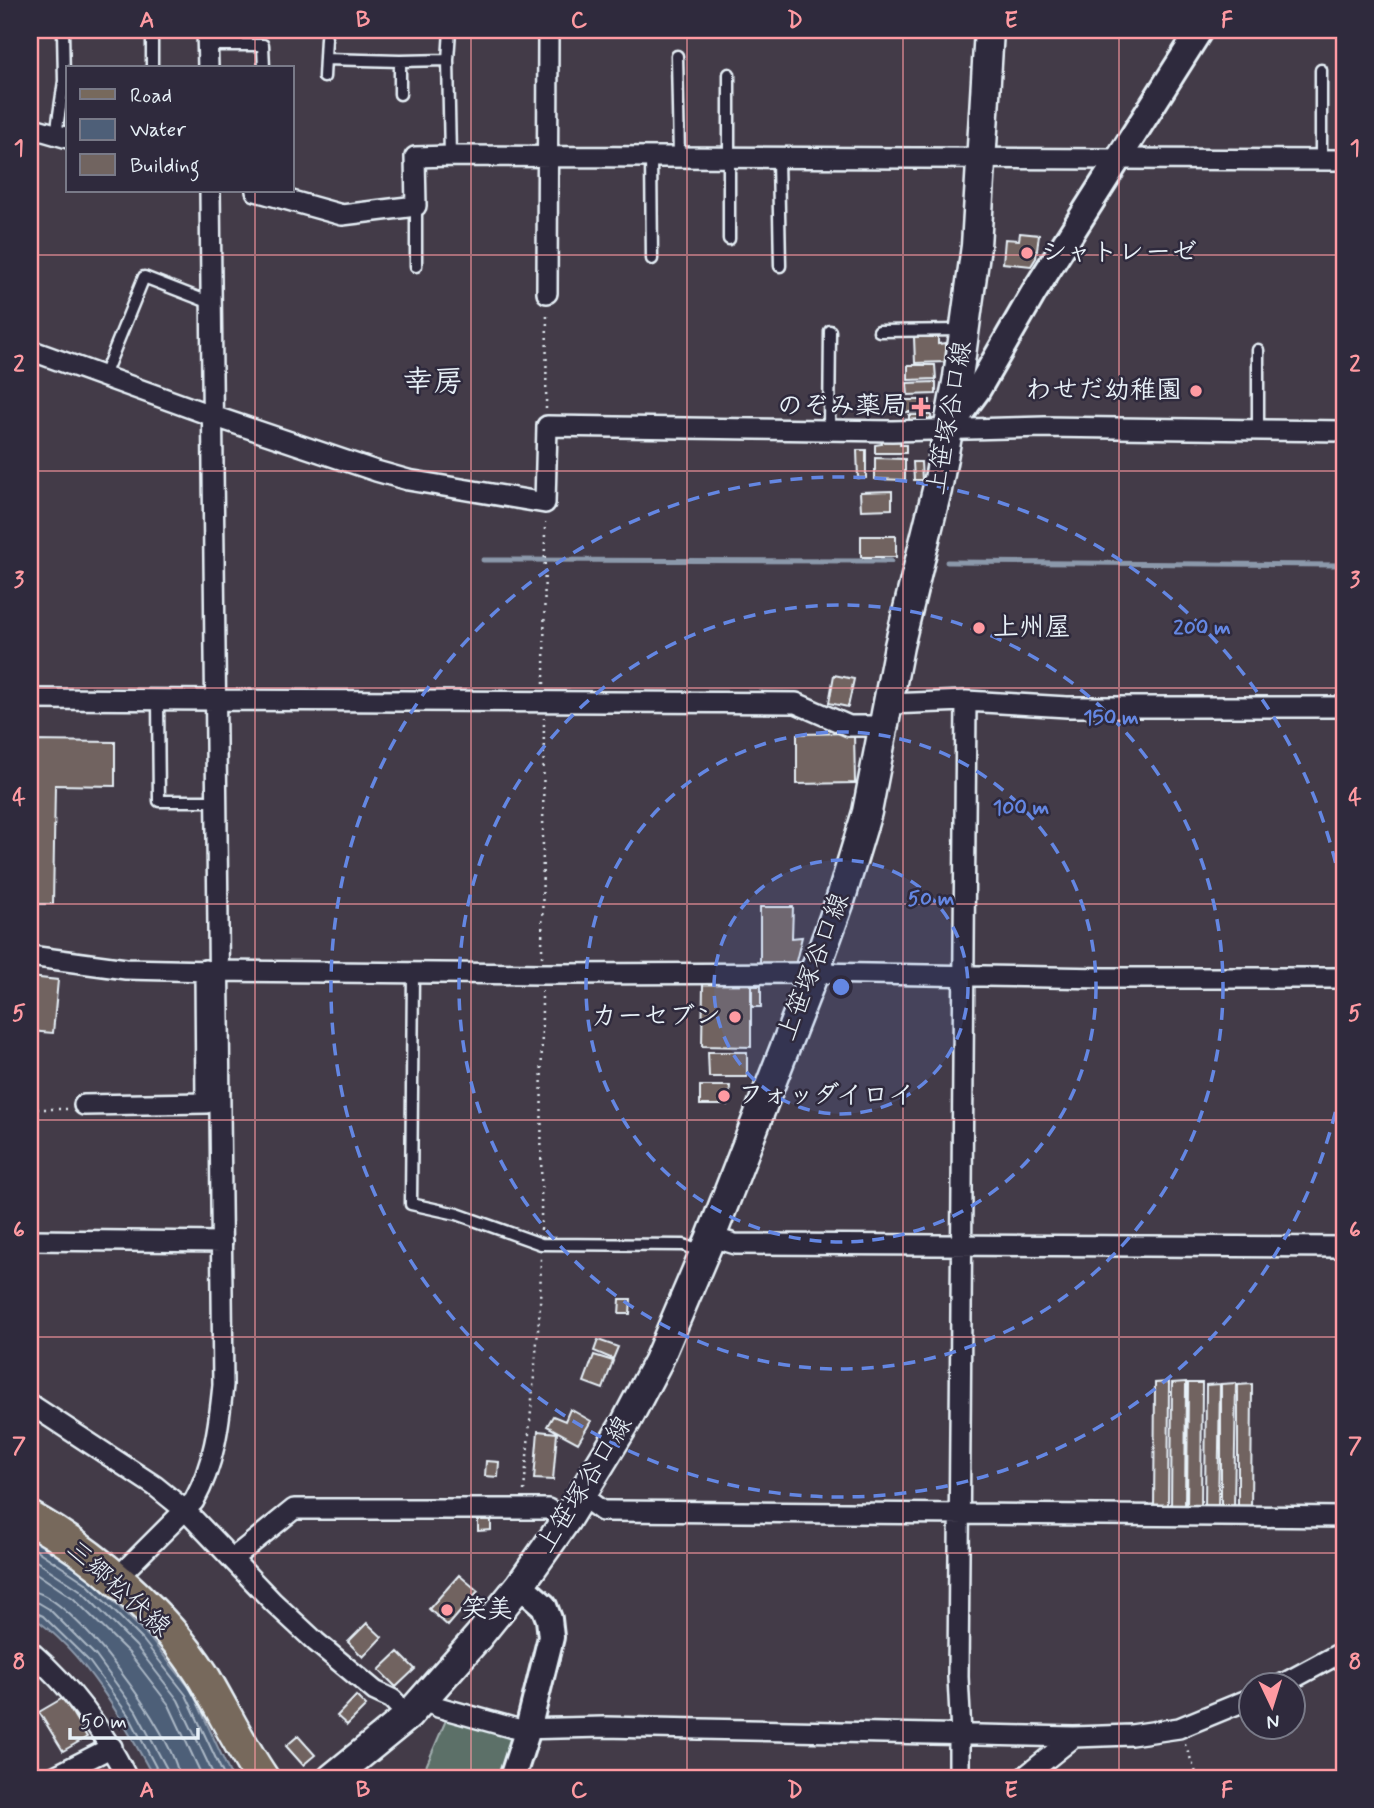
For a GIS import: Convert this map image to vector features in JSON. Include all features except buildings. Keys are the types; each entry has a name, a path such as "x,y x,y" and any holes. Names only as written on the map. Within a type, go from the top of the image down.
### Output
{"main road":[{"name":"上笹塚谷口線","path":"332,1778 417,1706 520,1585 582,1496 659,1361 814,973 867,813 906,615 937,490 966,330 976,246 989,30"},
{"name":"三郷松伏線","path":"30,1518 116,1579 185,1651 262,1778"}],"street":[{"path":"547,292 548,30"},
{"path":"948,429 976,391 1034,292 1200,30"},
{"path":"207,37 208,66"},
{"path":"30,127 62,136"},
{"path":"263,192 342,215 416,206 415,157 1344,160"},
{"path":"116,1579 186,1511 201,1488 219,1423 222,1385 222,1242 212,1073 216,699 210,192"},
{"path":"30,350 212,416 387,474 467,491 545,503 547,426 829,429 1045,427 1344,431"},
{"path":"30,699 796,703 849,726 886,715 966,701 1067,706 1344,707"},
{"path":"959,1778 960,1245 966,701"},
{"path":"30,956 126,969 212,971 1344,978"},
{"path":"83,1105 206,1103 212,1073"},
{"path":"30,1240 222,1242"},
{"path":"707,1245 1344,1247"},
{"path":"32,1409 155,1486 186,1511 316,1642 375,1691 417,1706 438,1707 517,1729 604,1727 1074,1737 1131,1735 1179,1728 1238,1703"},
{"path":"582,1496 602,1511 1344,1517"},
{"path":"232,1559 293,1509 548,1509 566,1520"},
{"path":"512,1778 528,1729 551,1637 544,1606 520,1585"},
{"path":"30,1651 82,1705 112,1747 127,1778"},
{"path":"1304,1672 1344,1651"},
{"path":"1023,1778 1074,1737"},
{"path":"51,1778 112,1747"}],"lane":[{"path":"62,136 63,30"},
{"path":"152,30 152,66"},
{"path":"450,30 450,156"},
{"path":"207,37 263,45 264,66"},
{"path":"324,77 327,38"},
{"path":"677,56 679,156"},
{"path":"325,59 448,60"},
{"path":"400,61 400,94"},
{"path":"1321,70 1321,160"},
{"path":"729,74 729,239"},
{"path":"651,156 652,259"},
{"path":"778,158 780,266"},
{"path":"416,206 416,267"},
{"path":"103,378 144,277 212,303"},
{"path":"880,331 966,330"},
{"path":"829,429 830,331"},
{"path":"1258,350 1258,430"},
{"path":"158,700 159,801 216,802"},
{"path":"413,972 411,1204 457,1214 541,1244 707,1245"}],"path":[{"path":"547,292 547,426"},
{"path":"522,1509 540,1307 545,503"},
{"path":"30,1108 65,1110 83,1105"},
{"path":"1179,1728 1198,1778"}],"green space":[{"path":"446,1720 515,1738 500,1778 421,1778"}],"water":[{"path":"30,1538 90,1578 148,1636 192,1691 232,1778 154,1778 116,1711 86,1668 50,1631 30,1615"}],"waterway":[{"path":"483,560 891,561"},
{"path":"947,562 1344,565"}],"place":[{"name":"シャトレーゼ","path":"1027,253"},
{"name":"わせだ幼稚園","path":"1196,391"},
{"name":"のぞみ薬局","path":"921,407"},
{"name":"上州屋","path":"979,628"},
{"name":"カーセブン","path":"735,1017"},
{"name":"フォッダイロイ","path":"724,1096"},
{"name":"笑美","path":"447,1610"}],"district":[{"name":"幸房","path":"433,382"}]}
